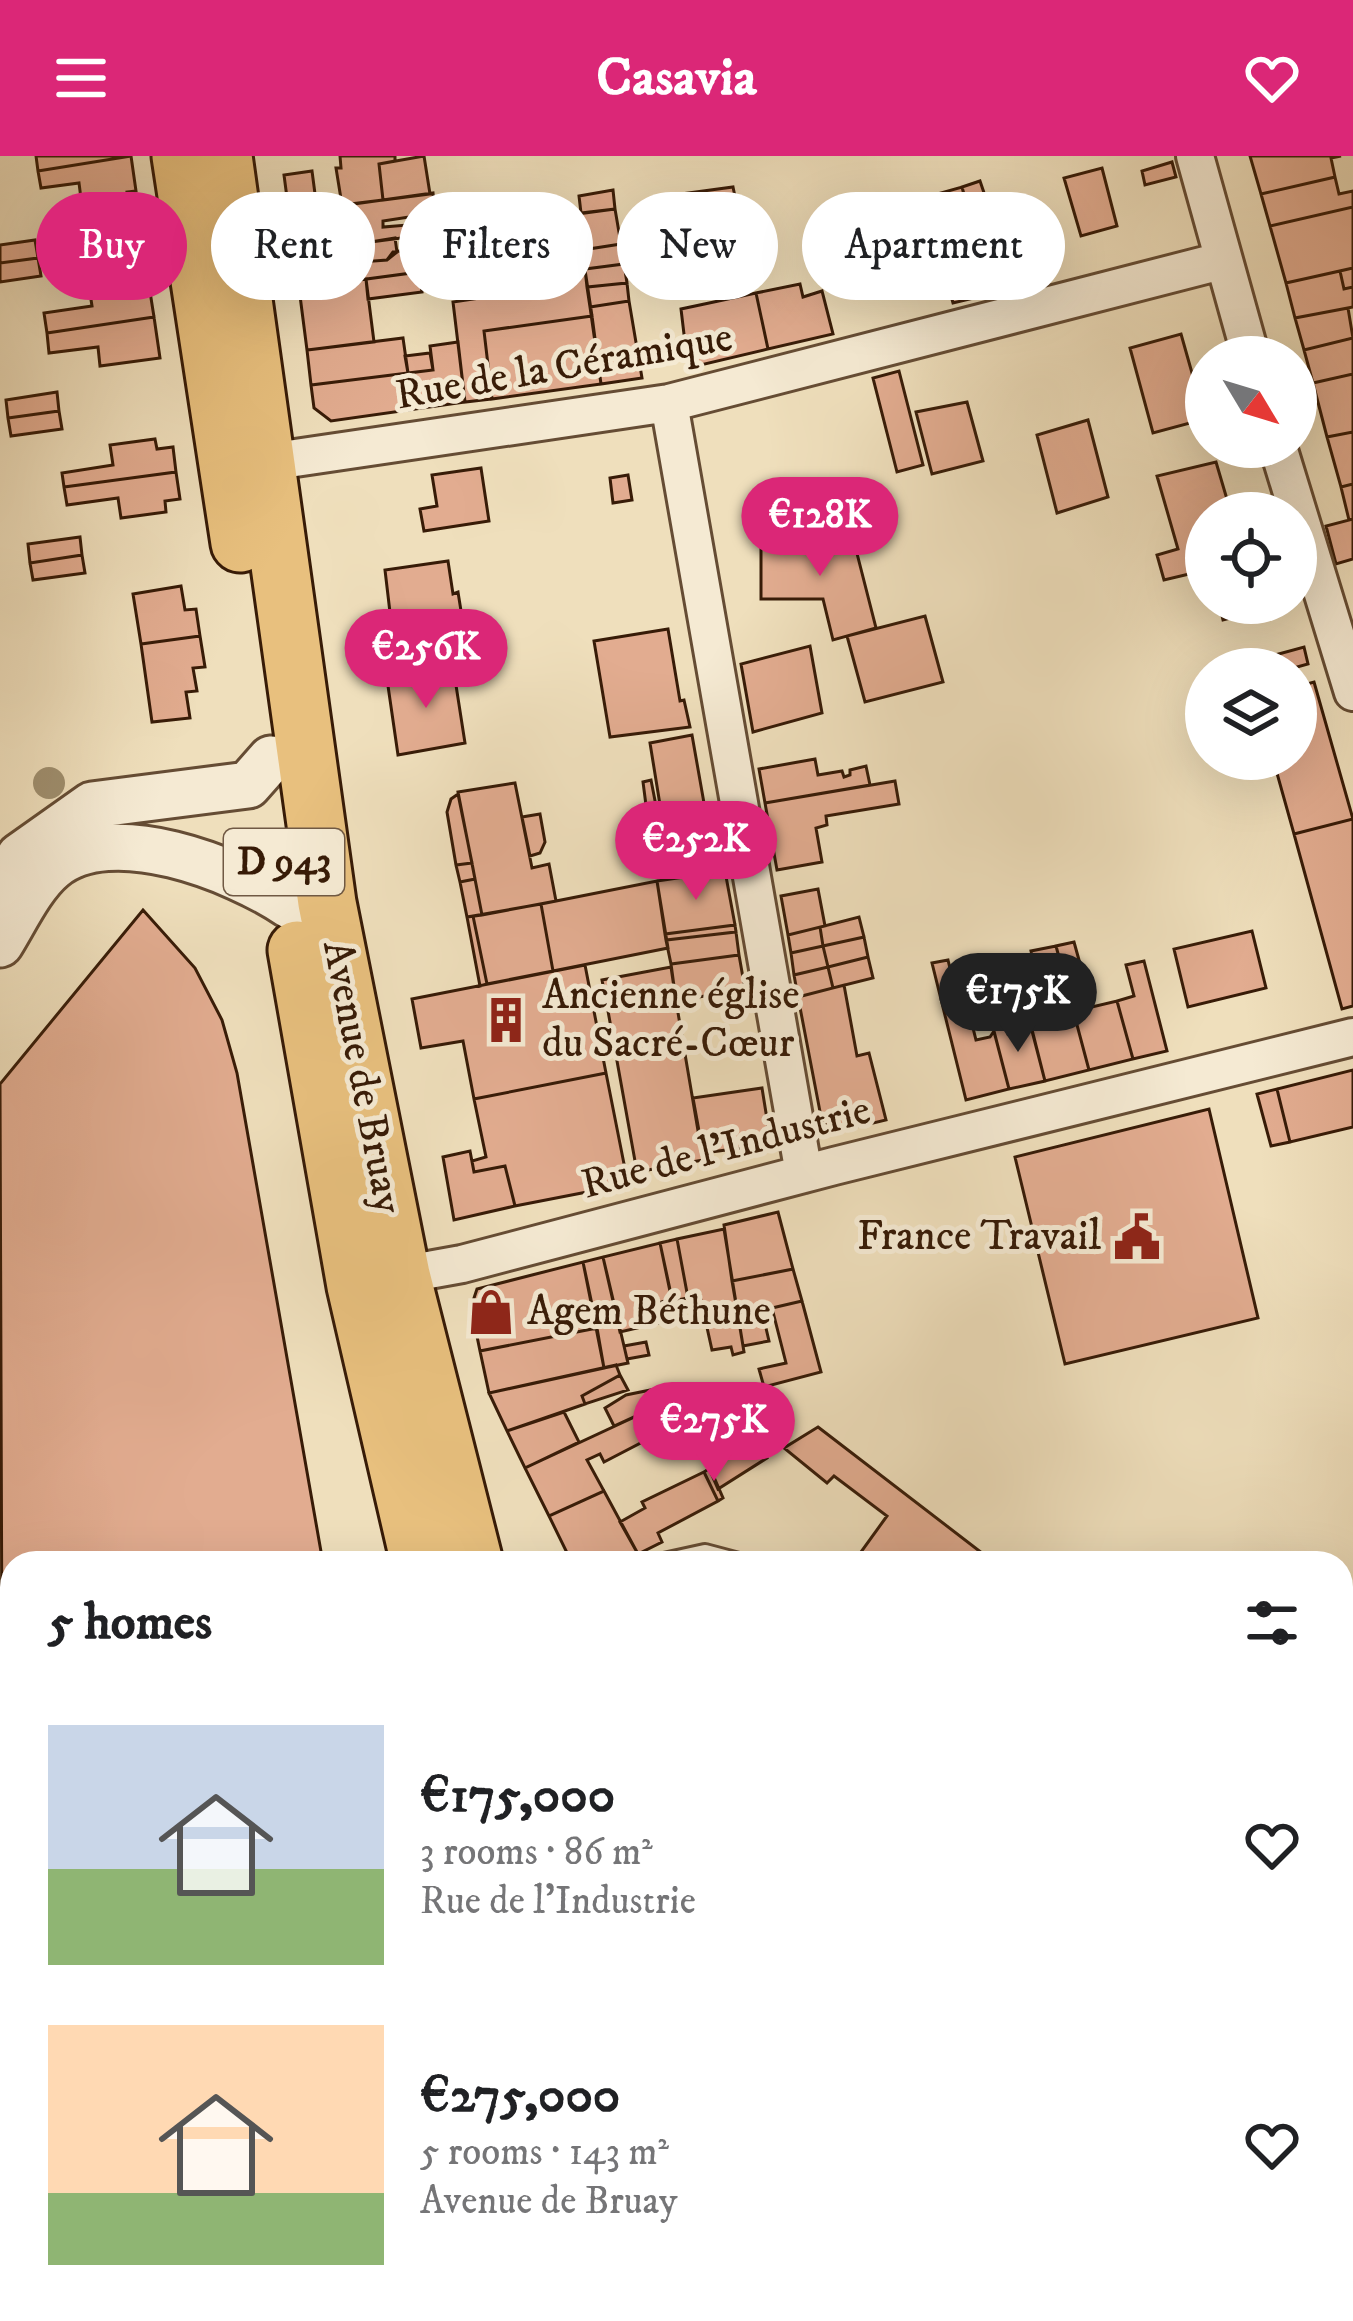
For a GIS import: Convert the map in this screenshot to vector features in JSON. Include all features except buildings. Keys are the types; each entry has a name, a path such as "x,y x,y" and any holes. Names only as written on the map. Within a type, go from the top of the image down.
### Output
{"main road":[{"name":"Avenue de Bruay","path":"181,156 290,904 356,1286 417,1551"},
{"name":"Avenue de Bruay","path":"223,156 327,902 401,1275 471,1551"}],"street":[{"path":"1195,156 1244,336"},
{"name":"Rue de la Céramique","path":"268,461 669,403 1221,261"},
{"path":"669,403 803,1174"},
{"path":"1284,468 1353,692"},
{"path":"0,944 15,869 92,805 248,785 271,759"},
{"path":"15,869 51,868 77,853 112,848 175,853 264,887 290,904"},
{"name":"Rue de l'Industrie","path":"401,1275 462,1264 1353,1037"}],"place":[{"name":"Ancienne église du Sacré-Cœur","path":"506,1020"},
{"name":"France Travail","path":"1137,1237"},
{"name":"Agem Béthune","path":"491,1312"}]}
